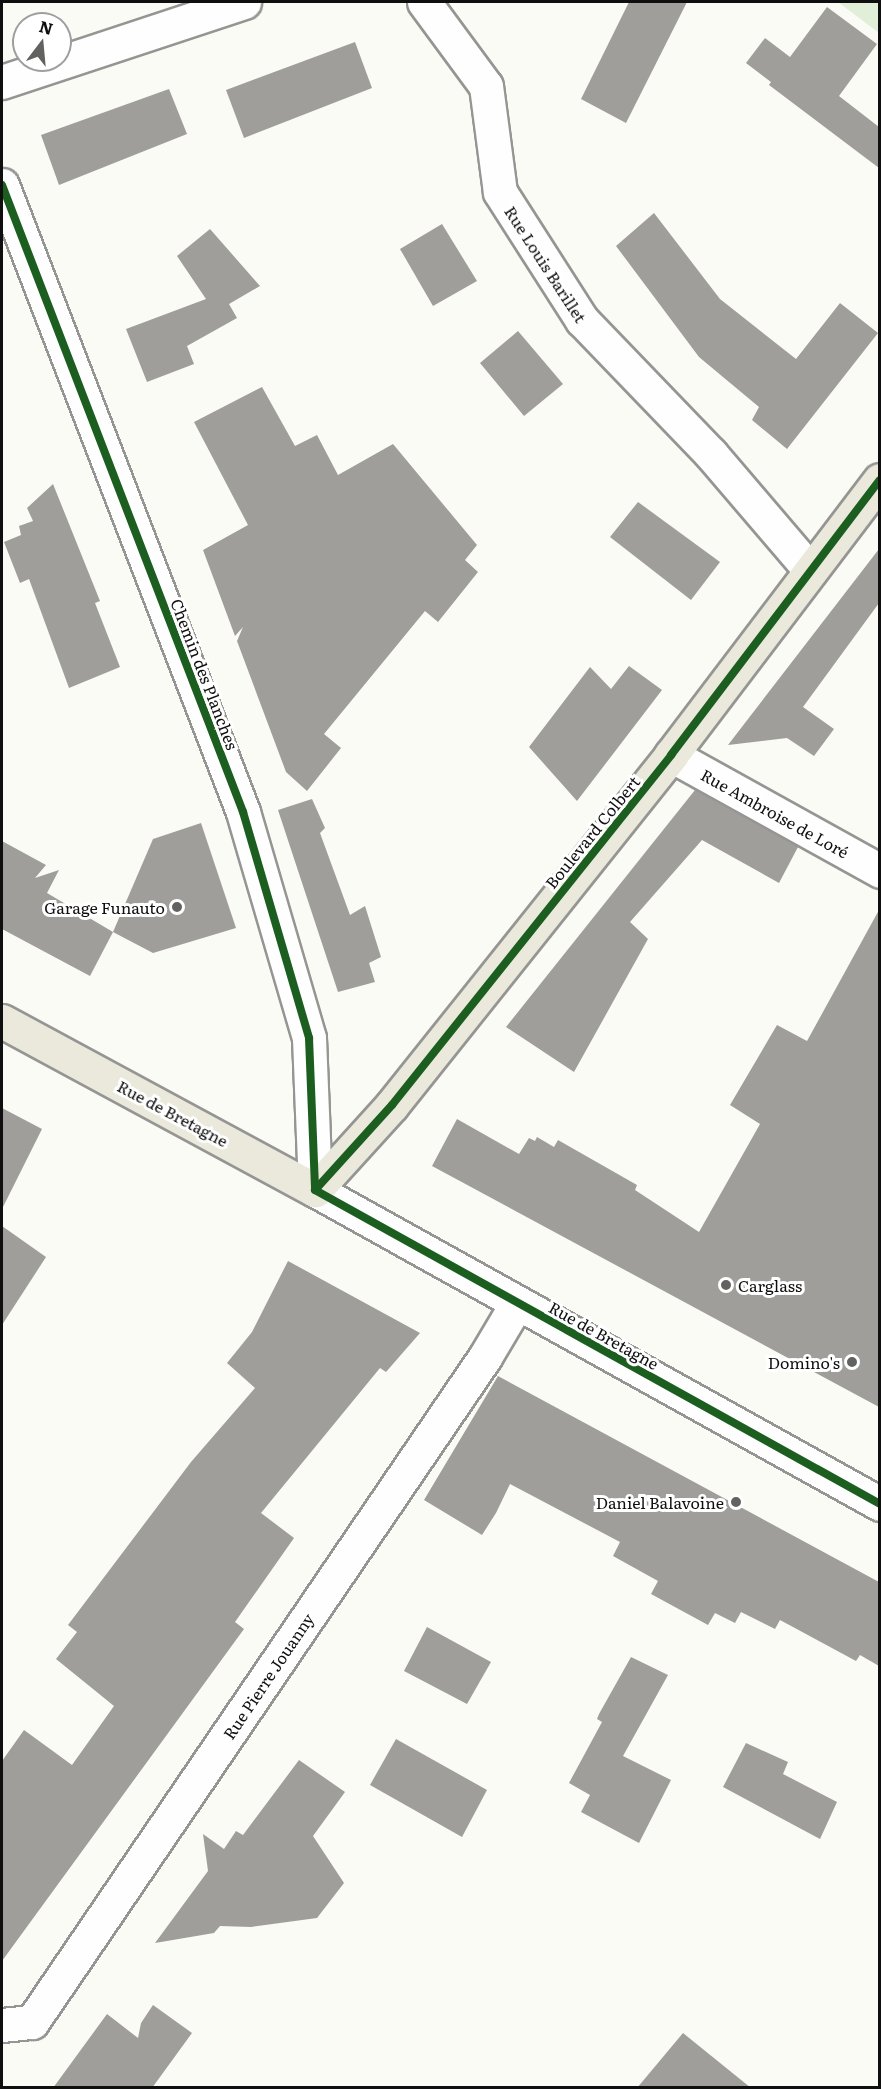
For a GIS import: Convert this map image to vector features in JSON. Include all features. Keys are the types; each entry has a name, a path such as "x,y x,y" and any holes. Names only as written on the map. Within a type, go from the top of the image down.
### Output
{"main road":[{"name":"Boulevard Colbert","path":"315,1190 392,1106 671,755 879,480"},
{"name":"Rue de Bretagne","path":"2,1021 315,1190"}],"street":[{"path":"2,82 169,12 244,2"},
{"name":"Rue Louis Barillet","path":"424,2 486,86 500,192 582,320 711,454 810,570"},
{"name":"Chemin des Planches","path":"2,185 243,812 309,1038 315,1190"},
{"name":"Rue Ambroise de Loré","path":"671,755 879,871"},
{"name":"Rue de Bretagne","path":"315,1190 879,1504"},
{"name":"Rue Pierre Jouanny","path":"2,2025 32,2022 478,1366 517,1302"}],"green space":[{"path":"838,2 879,2 879,33"}],"building":[{"path":"629,2 687,2 626,123 581,99"},
{"path":"827,7 877,44 839,96 879,127 879,168 769,85 771,82 746,63 765,38 790,57"},
{"path":"355,42 372,88 244,138 226,90"},
{"path":"169,89 187,134 59,185 41,135"},
{"path":"654,213 720,299 796,359 840,303 878,333 787,449 752,420 759,407 699,357 616,246"},
{"path":"442,224 477,281 433,306 400,249"},
{"path":"210,229 260,286 229,304 237,318 187,346 194,364 147,382 126,329 206,299 177,256"},
{"path":"518,331 563,384 524,416 480,363"},
{"path":"262,387 295,446 317,435 338,475 393,444 477,545 465,560 478,572 438,622 425,611 324,734 341,748 307,791 286,772 237,641 243,627 235,636 203,550 248,525 194,422"},
{"path":"53,484 100,601 95,603 120,667 69,688 29,579 20,583 4,542 21,535 19,526 33,521 27,508"},
{"path":"638,502 720,562 691,600 610,537"},
{"path":"879,549 879,603 803,707 834,729 814,756 787,738 728,745"},
{"path":"629,666 662,690 577,801 529,747 590,667 611,689"},
{"path":"695,790 798,847 779,883 702,840 630,922 648,939 574,1072 506,1027"},
{"path":"312,799 325,828 320,833 350,915 365,906 381,957 369,963 375,982 338,992 278,810"},
{"name":"Garage Funauto","path":"201,823 236,928 153,953 113,932 153,839"},
{"path":"2,841 46,865 35,878 59,870 47,893 113,932 90,976 2,929"},
{"path":"879,910 879,1407 432,1166 457,1119 519,1154 529,1138 535,1141 537,1137 554,1147 558,1140 637,1185 635,1190 699,1232 760,1124 730,1105 777,1025 807,1041"},
{"path":"2,1108 42,1129 2,1209"},
{"path":"2,1226 46,1257 2,1325"},
{"path":"288,1261 420,1333 386,1372 380,1368 261,1513 294,1538 235,1622 244,1629 2,1961 2,1761 24,1730 72,1765 114,1706 56,1659 77,1632 68,1625 191,1462 255,1388 227,1363 252,1332"},
{"path":"498,1376 879,1582 879,1666 860,1655 856,1661 780,1620 775,1629 741,1612 735,1623 715,1613 708,1625 651,1594 658,1581 613,1556 620,1542 510,1484 482,1535 424,1500"},
{"path":"427,1627 491,1662 467,1704 404,1671"},
{"path":"631,1657 668,1675 623,1756 671,1780 639,1843 581,1812 590,1795 569,1783 602,1722 597,1719 599,1714"},
{"path":"396,1739 487,1790 462,1837 370,1785"},
{"path":"746,1743 788,1762 783,1774 837,1802 820,1839 723,1787"},
{"path":"299,1760 345,1792 313,1836 344,1883 317,1918 251,1927 220,1926 214,1933 155,1943 208,1871 203,1834 224,1849 236,1831 243,1835"},
{"path":"153,2005 192,2033 152,2088 53,2088 107,2014 138,2038 141,2023"},
{"path":"683,2033 751,2088 637,2088"}],"cycle path":[{"path":"2,185 243,812 309,1038 315,1190"},
{"path":"315,1190 392,1105 671,755 880,480"},
{"path":"315,1190 880,1504"}],"place":[{"name":"Garage Funauto","path":"177,907"},
{"name":"Carglass","path":"726,1285"},
{"name":"Domino's","path":"852,1362"},
{"name":"Daniel Balavoine","path":"736,1502"}]}
